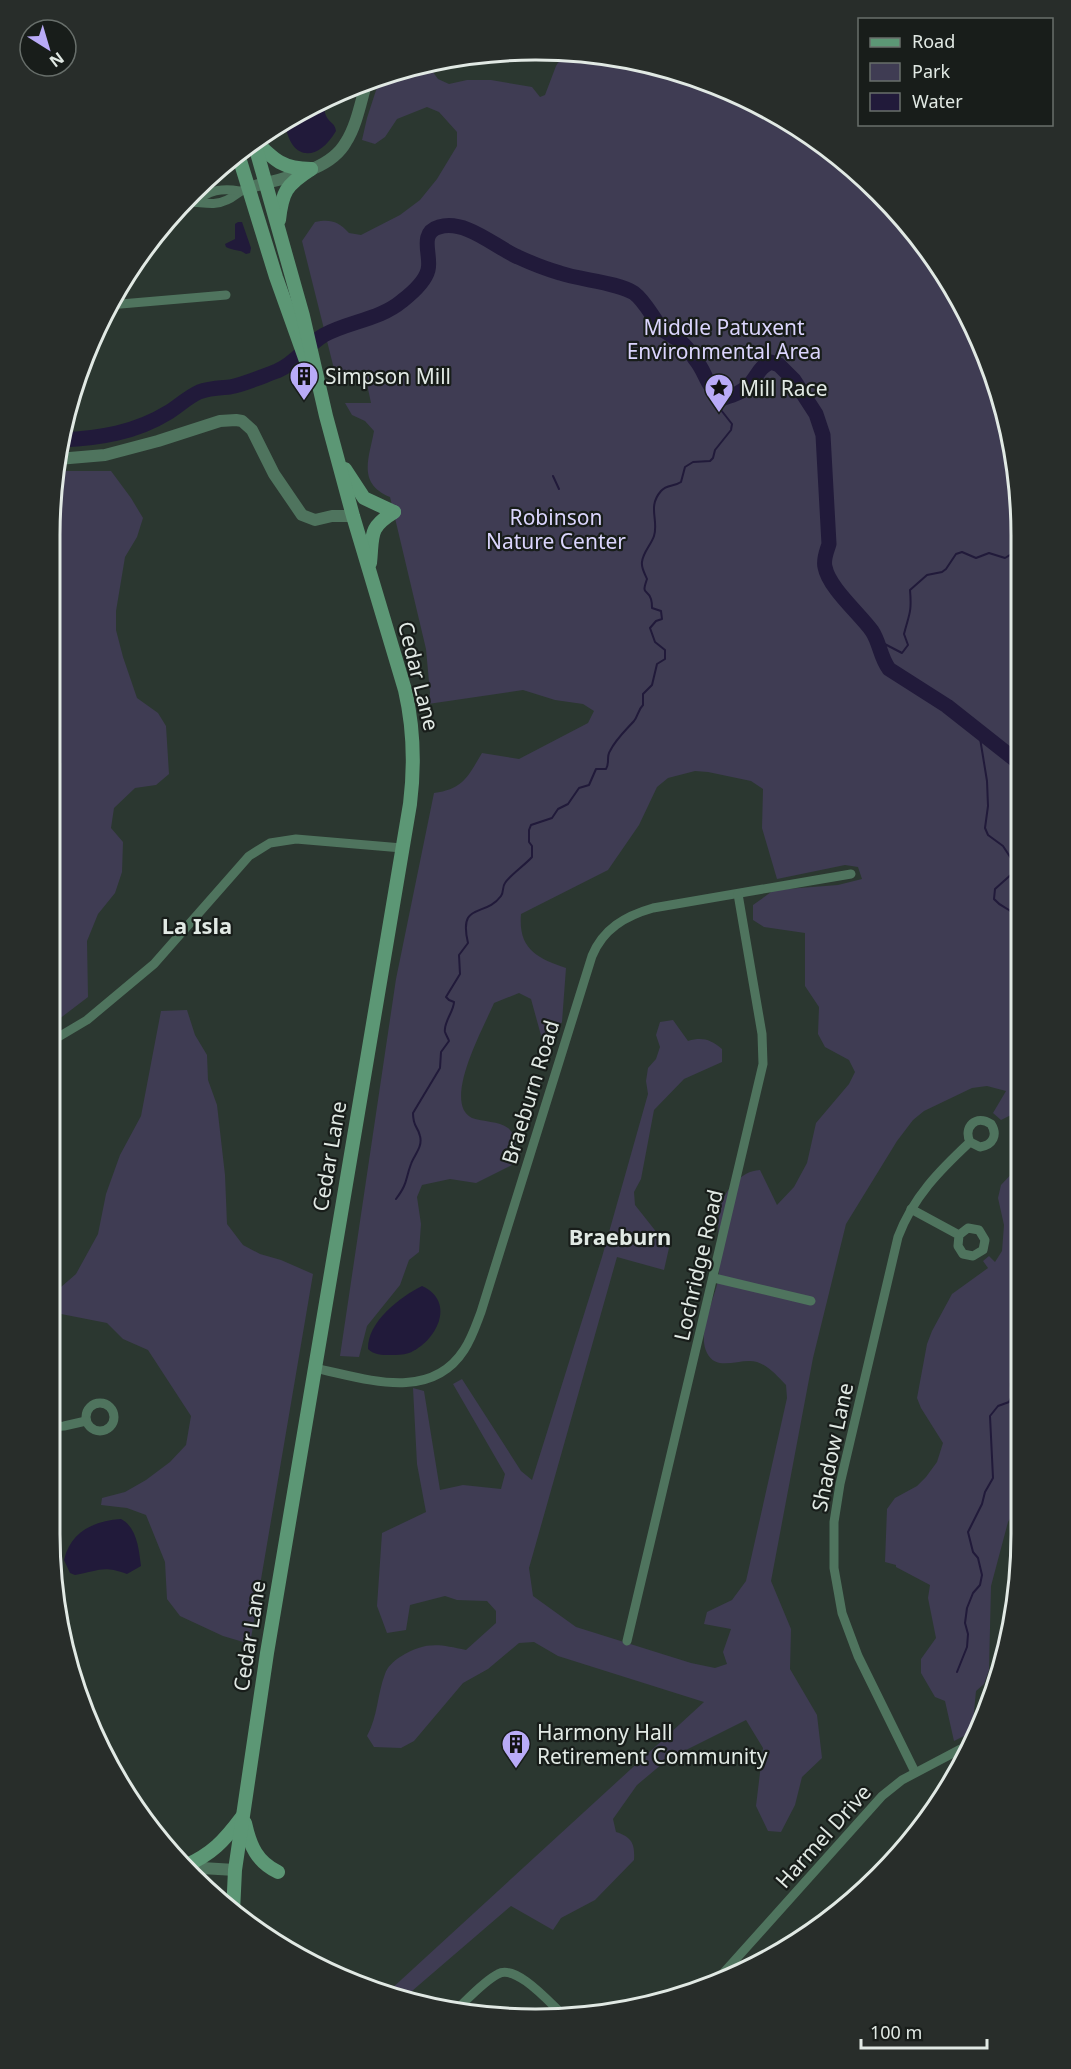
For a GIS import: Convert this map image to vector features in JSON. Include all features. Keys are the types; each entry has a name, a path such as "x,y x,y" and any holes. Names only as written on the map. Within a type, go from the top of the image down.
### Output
{"main road":[{"path":"261,147 281,164 300,169 311,169"},
{"name":"Cedar Lane","path":"234,1901 235,1870 267,1653 414,778 413,736 405,690 353,516 326,416 303,316 278,228 252,187 254,152"},
{"path":"247,157 252,187"},
{"name":"Cedar Lane","path":"241,162 252,187 294,328 326,416"},
{"path":"278,228 281,202 285,191 290,184 311,169"},
{"path":"337,457 364,498 394,512 375,527 370,571"},
{"path":"193,1863 220,1845 243,1815"},
{"path":"243,1815 253,1850 261,1861 278,1872"}],"street":[{"path":"205,194 225,188 252,187 330,161 345,145 363,93"},
{"path":"121,304 226,295"},
{"path":"67,458 121,451 220,421 242,421 252,430 274,474 302,515 315,520 332,516 353,516"},
{"path":"60,1036 87,1020 154,964 239,865 259,848 278,841 296,839 402,848"},
{"name":"Braeburn Road","path":"314,1368 389,1383 404,1384 425,1381 435,1377 457,1360 469,1343 481,1312 596,948 608,931 632,915 653,908 851,874"},
{"name":"Lochridge Road","path":"627,1641 763,1064 762,1034 738,894"},
{"name":"Shadow Lane","path":"915,1772 849,1637 837,1590 834,1522 840,1484 894,1251 903,1224 931,1180 970,1142"},
{"path":"911,1209 959,1235"},
{"path":"714,1278 810,1301"},
{"path":"60,1426 87,1421"},
{"name":"Harmel Drive","path":"728,1968 892,1787 915,1772 959,1750"},
{"path":"197,1868 235,1870"},
{"path":"464,2003 496,1975 509,1971 519,1976 556,2008"}],"green space":[{"path":"559,61 598,64 659,76 717,96 746,109 800,140 825,158 872,199 913,246 947,298 975,354 995,412 1007,473 1010,504 1011,1115 1001,1120 993,1113 1006,1091 987,1086 972,1088 924,1111 913,1120 897,1141 846,1224 813,1358 771,1581 791,1629 790,1669 817,1715 822,1758 802,1777 795,1805 781,1832 768,1831 756,1806 763,1748 746,1720 668,1759 637,1785 613,1819 616,1832 626,1836 631,1842 634,1860 595,1900 561,1918 553,1930 511,1906 410,1992 393,1987 704,1702 558,1656 534,1642 519,1643 488,1669 463,1683 414,1741 401,1748 374,1747 367,1736 385,1674 391,1664 409,1652 425,1646 440,1645 466,1650 496,1623 496,1611 487,1601 457,1600 445,1596 410,1605 406,1630 387,1633 377,1606 382,1533 426,1512 417,1464 413,1388 424,1391 440,1490 463,1485 501,1489 505,1474 453,1384 462,1379 521,1471 532,1480 602,1257 648,1094 646,1081 648,1068 656,1059 660,1047 656,1035 660,1022 673,1020 688,1041 706,1040 722,1049 722,1062 684,1079 654,1110 641,1179 634,1192 635,1205 669,1248 664,1270 617,1257 529,1568 533,1596 576,1627 691,1663 715,1668 727,1664 723,1652 731,1629 704,1624 707,1612 732,1600 746,1581 787,1398 786,1385 765,1366 751,1361 717,1362 711,1359 704,1345 707,1317 718,1281 719,1216 727,1192 747,1173 760,1170 777,1205 794,1187 807,1163 816,1123 849,1084 855,1072 849,1060 825,1047 818,1034 819,1007 805,986 805,933 764,927 753,920 753,905 774,890 838,885 862,879 858,867 845,865 777,879 762,828 763,789 751,781 708,772 695,771 668,778 657,787 639,825 608,870 521,914 521,926 526,944 538,956 566,968 562,1022 555,1033 542,1039 531,999 519,993 494,1003 468,1063 461,1097 464,1110 472,1118 500,1124 510,1130 516,1140 512,1165 476,1183 450,1179 422,1185 417,1197 421,1224 419,1252 409,1260 400,1285 367,1326 359,1357 340,1356 396,979 434,793 459,785 469,775 482,753 519,759 588,723 594,711 583,704 555,700 523,690 428,704 430,693 426,649 390,497 373,485 369,477 368,460 374,431 365,421 352,415 345,403 371,403 364,370 335,373 302,241 315,222 334,222 349,233 361,235 400,215 420,200 437,179 457,146 457,132 439,112 427,107 397,119 385,137 375,144 362,140 377,87 432,71 438,79 449,84 467,80 491,80 532,87 540,97 545,95"},
{"path":"64,471 111,471 143,518 137,537 125,557 116,611 116,630 137,698 158,713 166,726 169,774 156,785 135,788 114,808 111,828 123,842 122,872 115,893 98,914 87,941 88,997 60,1018 60,536"},
{"path":"187,1010 195,1035 207,1055 208,1080 217,1105 225,1175 227,1224 243,1245 260,1254 281,1260 313,1274 250,1644 223,1636 180,1616 167,1599 165,1562 146,1515 127,1508 101,1505 102,1498 125,1492 170,1462 186,1445 191,1416 148,1350 123,1339 107,1323 60,1314 60,1288 76,1274 98,1234 106,1194 120,1155 141,1116 161,1011"},
{"path":"1011,1174 1011,1517 991,1586 989,1670 984,1684 976,1691 973,1719 966,1735 954,1741 945,1701 935,1697 921,1673 921,1659 936,1638 928,1598 930,1585 896,1565 885,1562 887,1509 895,1498 917,1486 937,1462 943,1443 917,1398 927,1344 952,1294 988,1268 983,1261 989,1256 995,1262 1002,1251 1004,1225 998,1198 1001,1185"}],"water":[{"path":"324,109 336,131 328,142 312,153 297,150 287,131"},
{"path":"242,222 251,248 250,253 246,254 226,247 225,244 235,239 235,224"},
{"path":"422,1286 433,1293 439,1302 440,1311 439,1321 427,1340 419,1348 404,1354 381,1355 370,1351 368,1349 369,1339 379,1320 395,1304"},
{"path":"121,1519 131,1527 134,1533 141,1566 127,1574 106,1569 75,1575 70,1573 64,1560 67,1550 78,1535 93,1525"}],"waterway":[{"path":"70,439 130,430 169,412 199,392 236,386 284,368 324,335 384,312 413,291 424,279 428,270 427,240 433,230 449,226 470,230 509,253 539,266 618,286 634,293 662,329 687,348 709,384 724,398 744,389 767,364 771,362 779,365 794,380 816,414 823,435 829,544 825,564 832,583 872,631 889,669 947,706 1011,756"},
{"path":"396,1199 404,1185 421,1140 413,1113 440,1068 441,1052 449,1041 445,1028 454,1002 446,997 460,974 459,955 468,943 467,921 470,915 495,903 502,894 507,880 532,857 532,846 529,842 531,825 552,818 558,809 568,804 579,788 589,785 596,769 606,769 610,751 635,719 643,705 643,694 652,685 657,664 665,659 665,650 655,642 650,628 656,621 662,619 661,611 652,608 651,599 645,590 647,579 642,564 654,536 655,503 663,489 681,482 685,467 693,462 710,461 713,458 715,450 731,430 732,424 721,410 724,398"},
{"path":"553,476 559,489"},
{"path":"877,640 902,653 908,645 904,634 909,617 910,590 927,575 946,569 956,554 962,552 976,558 989,553 1005,558 1011,554"},
{"path":"979,732 987,781 988,806 985,828 988,835 1003,846 1011,858"},
{"path":"1011,875 995,889 994,899 1011,911"},
{"path":"957,1672 967,1647 968,1634 965,1623 967,1608 973,1593 980,1585 982,1575 968,1532 993,1478 990,1416 998,1406 1009,1402 1011,1398"}],"place":[{"name":"Simpson Mill","path":"304,402"},
{"name":"Mill Race","path":"719,414"},
{"name":"Harmony Hall Retirement Community","path":"516,1770"}],"district":[{"name":"La Isla","path":"197,925"},
{"name":"Braeburn","path":"620,1236"}],"park label":[{"name":"Middle Patuxent Environmental Area","path":"724,339"},
{"name":"Robinson Nature Center","path":"556,529"}]}
